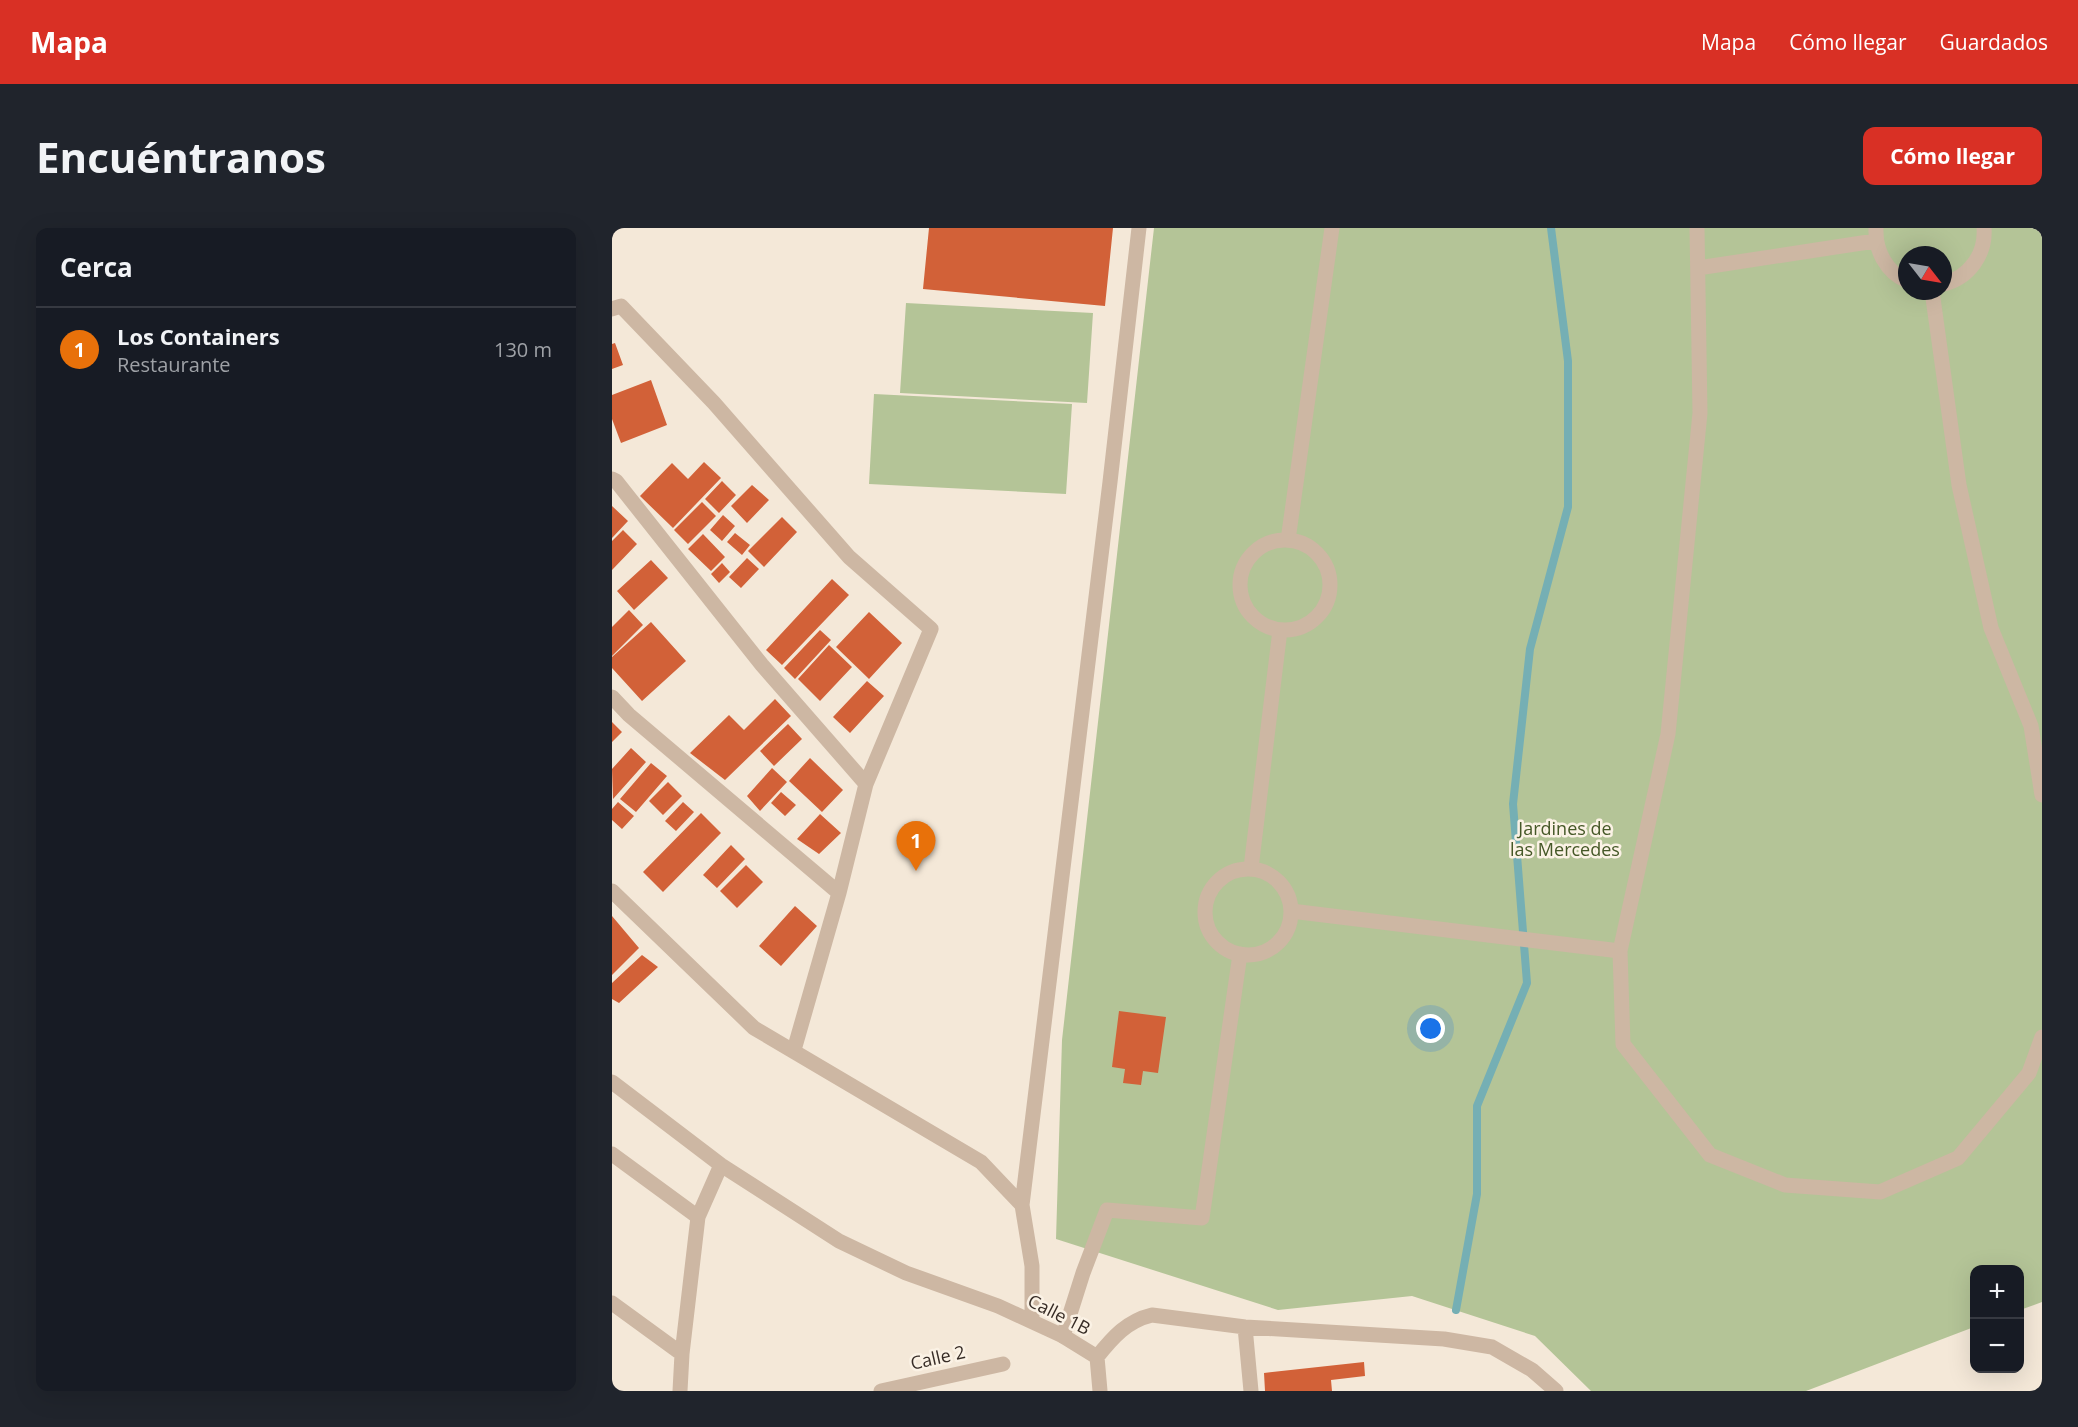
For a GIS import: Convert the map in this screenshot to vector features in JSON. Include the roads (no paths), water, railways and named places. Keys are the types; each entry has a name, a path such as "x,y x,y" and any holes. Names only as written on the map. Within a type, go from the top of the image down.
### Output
{"street":[{"path":"1032,1322 1032,1266 1022,1204 1139,228"},
{"path":"1288,540 1332,228"},
{"path":"1697,228 1700,413 1668,734 1620,951 1623,1044 1710,1155 1785,1185 1880,1192 1959,1158 2029,1073 2042,1036"},
{"path":"1952,281 1965,274 1978,259 1985,238 1984,228"},
{"path":"1698,268 1876,235 1884,261 1898,276"},
{"path":"1933,300 1959,485 1991,628 2031,726 2042,795"},
{"path":"612,309 621,306 714,404 849,557 931,629 866,784 794,1050"},
{"path":"612,479 616,481 762,665 866,784"},
{"path":"1288,540 1309,547 1318,555 1327,568 1330,579 1329,594 1322,610 1312,622 1295,629 1280,630 1257,621 1250,614 1243,600 1240,585 1243,569 1260,548 1273,542 1288,540"},
{"path":"1251,868 1280,630"},
{"path":"612,697 629,715 838,893"},
{"path":"1251,868 1276,879 1285,890 1291,911 1288,927 1283,936 1273,947 1254,954 1240,954 1226,949 1215,939 1205,919 1209,893 1217,881 1229,873 1251,868"},
{"path":"612,891 754,1028 981,1162 1022,1204"},
{"path":"1291,911 1620,951"},
{"path":"1063,1336 1083,1273 1107,1210 1202,1218 1240,954"},
{"name":"Calle 1B","path":"612,1082 721,1165 839,1241 906,1273 998,1306 1063,1336 1097,1357 1126,1326 1140,1318 1152,1315 1245,1327 1444,1339 1492,1347 1532,1370 1556,1391"},
{"path":"612,1154 698,1217"},
{"path":"680,1391 682,1354 698,1217 721,1165"},
{"path":"612,1304 682,1354"},
{"path":"1245,1327 1251,1391"},
{"path":"1097,1357 1100,1391"},
{"name":"Calle 2","path":"881,1391 1003,1364"}],"waterway":[{"path":"1456,1310 1477,1194 1477,1106 1527,983 1513,804 1530,649 1568,507 1568,361 1551,228"}],"place":[{"name":"Los Containers","path":"916,871"}],"park label":[{"name":"Jardines de las Mercedes","path":"1565,839"}]}
